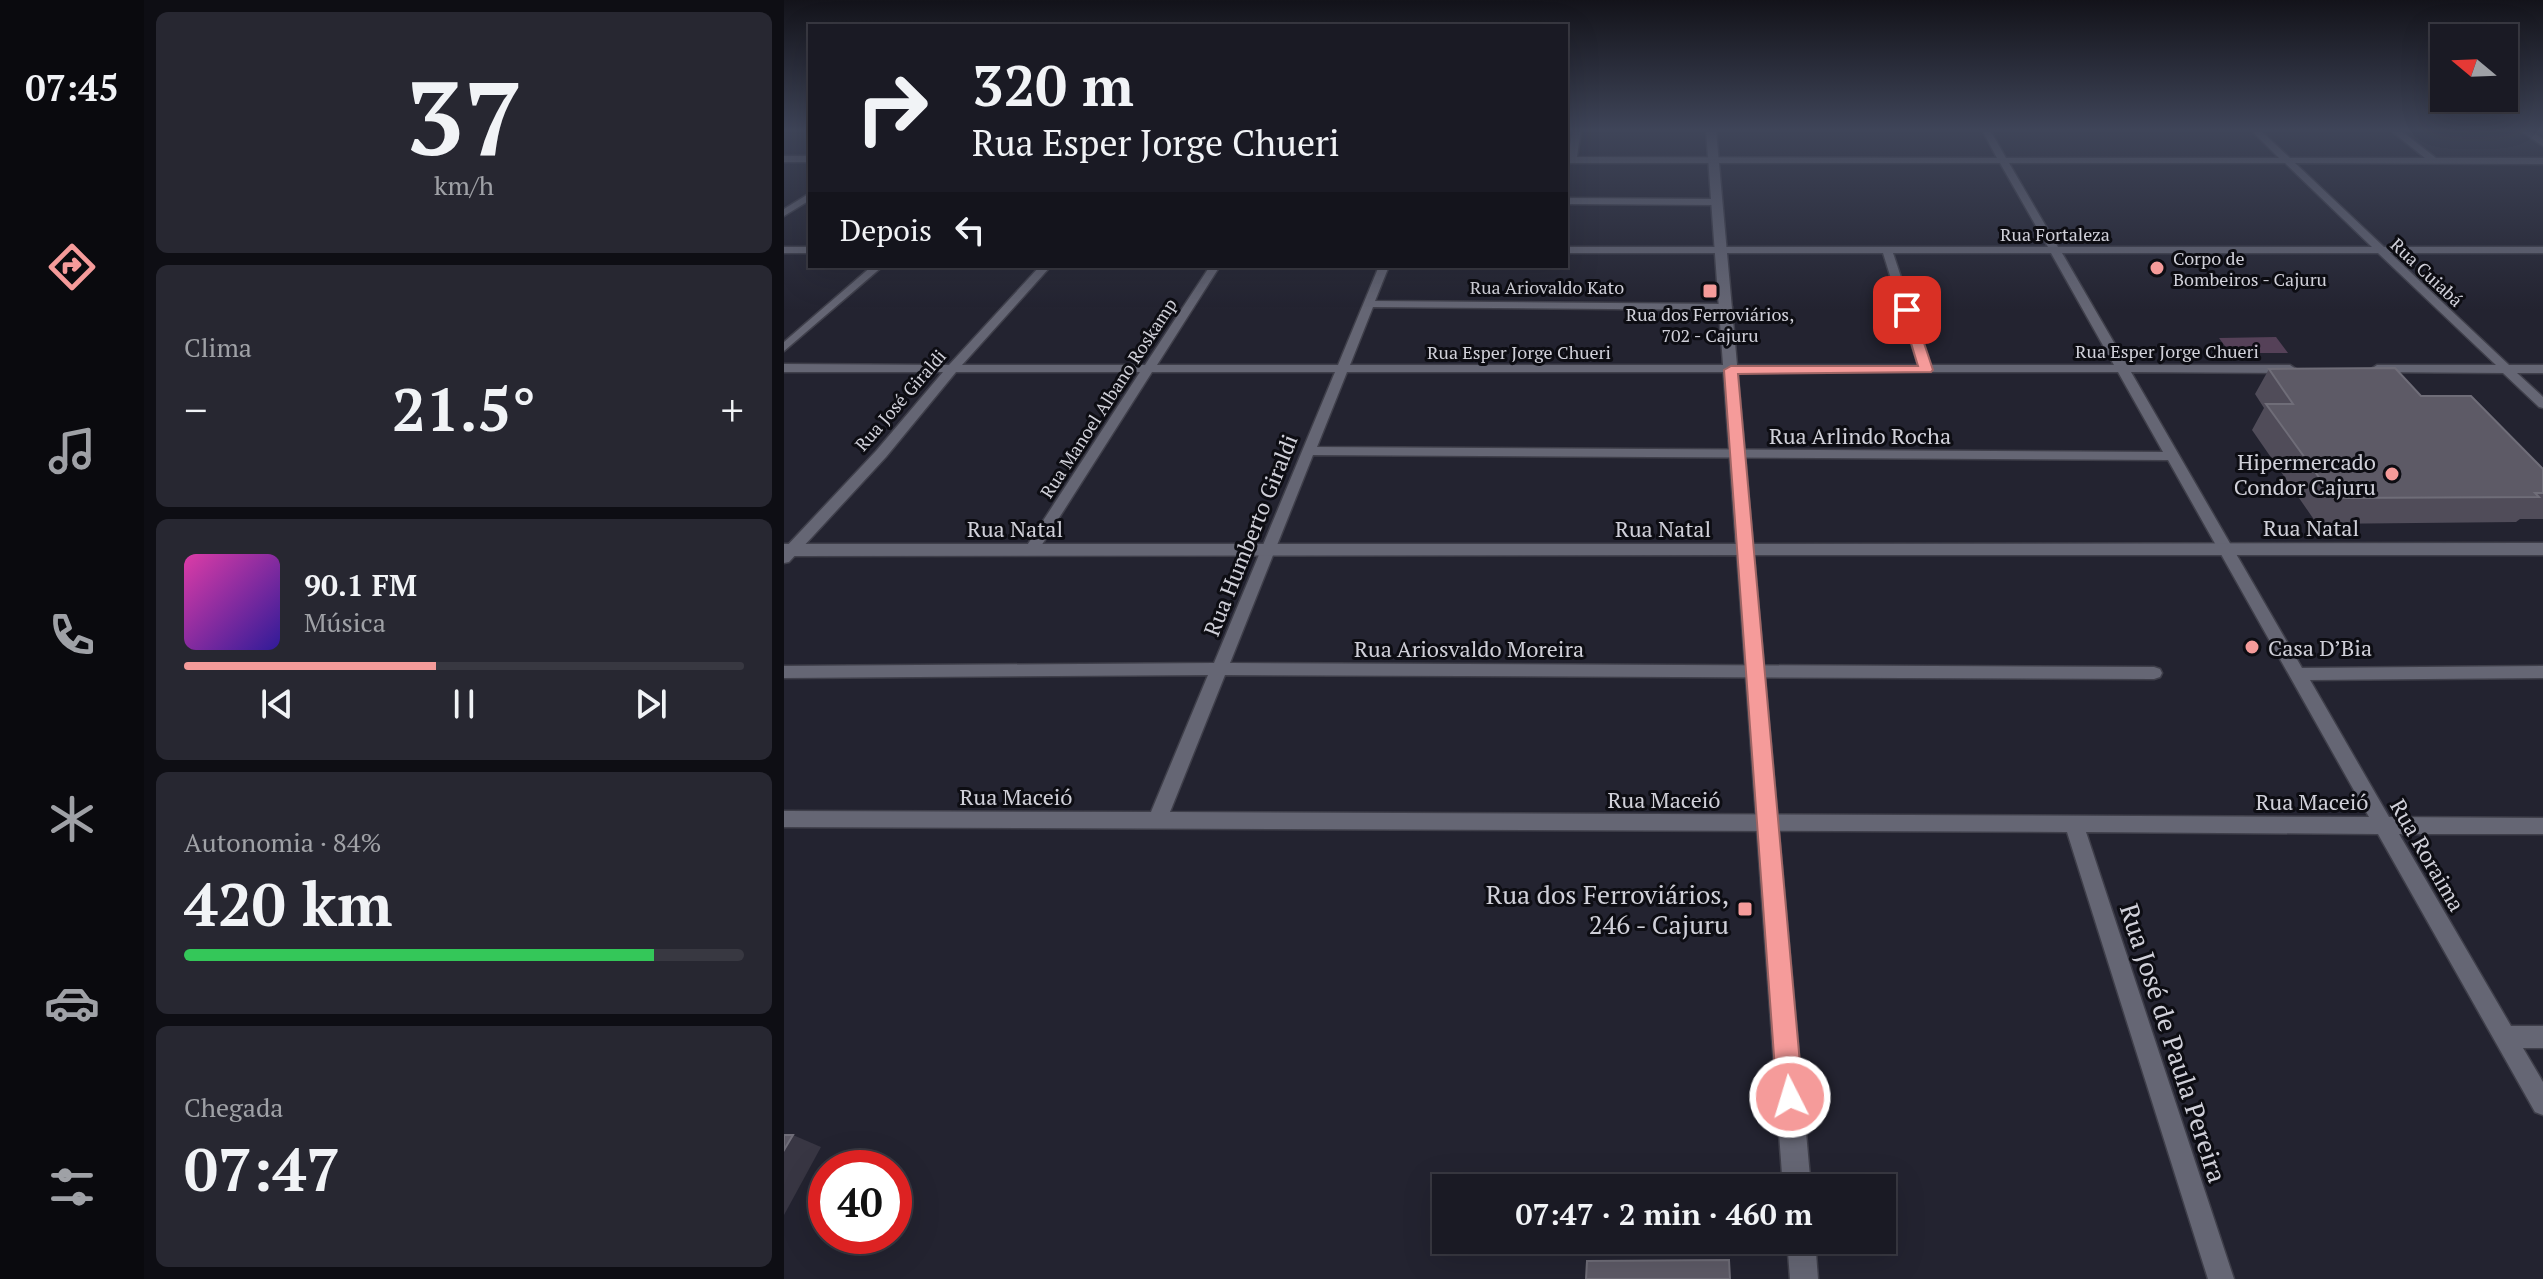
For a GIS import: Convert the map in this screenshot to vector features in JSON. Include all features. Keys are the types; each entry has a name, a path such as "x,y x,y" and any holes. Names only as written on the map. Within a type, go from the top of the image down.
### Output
{"street":[{"path":"1716,190 1796,1174"},
{"name":"Rua Roraima","path":"2019,190 2543,1104"},
{"name":"Rua Cuiabá","path":"2317,190 2543,404"},
{"path":"784,201 806,198"},
{"path":"784,213 806,198"},
{"path":"1568,201 1717,202"},
{"path":"784,250 808,250"},
{"name":"Rua Fortaleza","path":"1568,250 2543,250"},
{"path":"1887,250 1926,370"},
{"path":"784,348 876,268"},
{"name":"Rua José Giraldi","path":"786,553 873,463 983,332 1044,268"},
{"name":"Rua Manoel Albano Roskamp","path":"1031,550 1214,268"},
{"name":"Rua Humberto Giraldi","path":"1157,821 1383,268"},
{"name":"Rua Ariovaldo Kato","path":"1368,304 1726,307"},
{"name":"Rua Esper Jorge Chueri","path":"784,368 2299,369"},
{"path":"2363,369 2543,369"},
{"name":"Rua Arlindo Rocha","path":"1308,451 2173,456"},
{"name":"Rua Natal","path":"786,553 1031,550 2543,549"},
{"name":"Rua Ariosvaldo Moreira","path":"784,672 1219,669 2154,673"},
{"path":"2297,674 2543,672"},
{"name":"Rua Maceió","path":"784,819 2543,826"},
{"name":"Rua José de Paula Pereira","path":"2074,824 2221,1279"},
{"path":"2504,1037 2543,1037"},
{"path":"1802,1254 1804,1279"}],"shaded area":[{"path":"2276,337 2288,353 2230,353 2219,338"}],"building":[{"name":"Hipermercado Condor Cajuru","path":"2395,368 2421,396 2471,396 2543,469 2543,493 2535,493 2539,497 2334,498 2266,404 2293,404 2269,369"},
{"path":"784,1135 793,1135 784,1150"},
{"path":"1729,1260 1730,1279 1586,1279 1587,1261"}],"place":[{"name":"Corpo de Bombeiros - Cajuru","path":"2157,268"},
{"name":"Rua dos Ferroviários, 702 - Cajuru","path":"1710,291"},
{"name":"Hipermercado Condor Cajuru","path":"2392,474"},
{"name":"Casa D’Bia","path":"2252,647"},
{"name":"Rua dos Ferroviários, 246 - Cajuru","path":"1745,909"}],"route":[{"path":"1790,1097 1731,370 1926,370 1907,310"}]}
